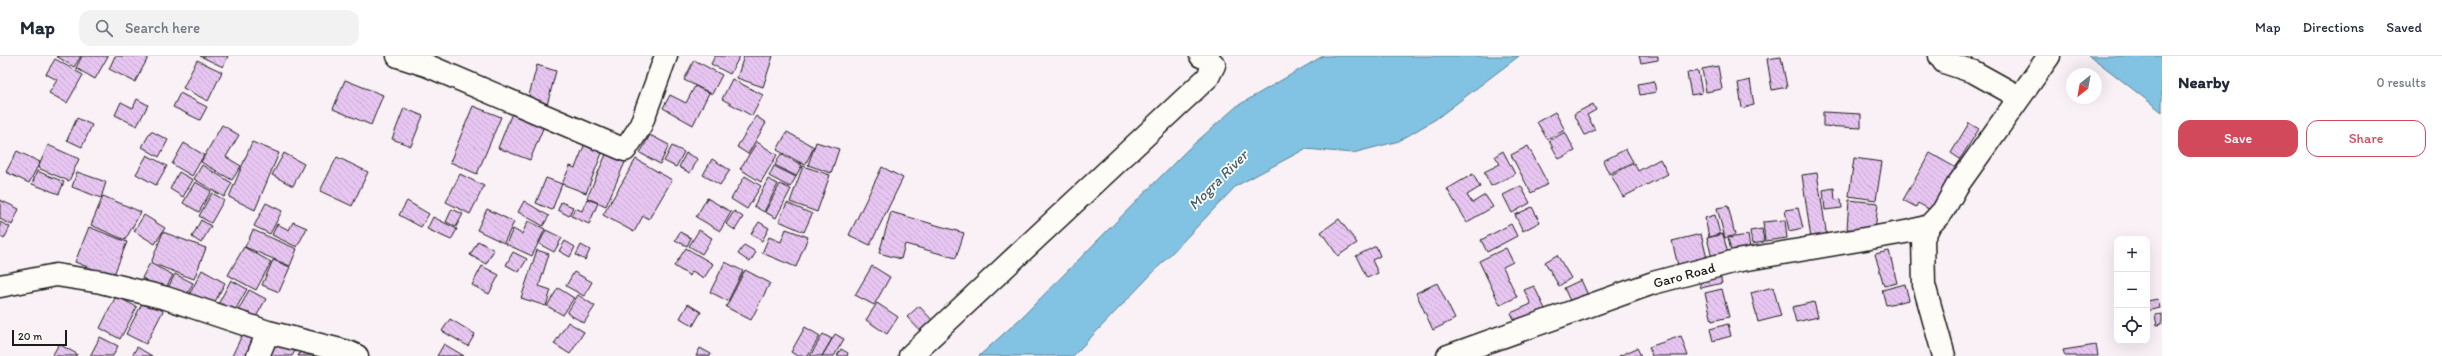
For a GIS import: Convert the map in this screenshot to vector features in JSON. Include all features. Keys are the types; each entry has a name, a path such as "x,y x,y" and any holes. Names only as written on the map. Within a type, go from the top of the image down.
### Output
{"street":[{"path":"398,56 426,65 625,150 640,127 666,56"},
{"path":"910,356 1208,77 1214,65 1208,59 1201,56"},
{"path":"1940,56 1944,62 1974,72 2023,92"},
{"path":"1944,356 1924,286 1922,244 1929,226 1943,211 1957,186 2049,56"},
{"name":"Garo Road","path":"1448,356 1653,283 1736,261 1912,231 1929,226"},
{"path":"0,286 56,275 101,282 166,298 268,332 348,352 357,356"},
{"path":"258,356 268,332"}],"water":[{"name":"Mogra River","path":"1323,56 1519,56 1436,119 1399,141 1353,153 1305,149 1236,186 1073,356 979,356 1021,318 1186,151 1237,106"},
{"path":"2088,56 2162,56 2162,112 2098,62"}],"building":[{"path":"56,56 81,56 74,67"},
{"path":"82,56 108,56 95,79 76,68"},
{"path":"115,56 149,56 135,82 109,69"},
{"path":"200,56 228,56 223,67"},
{"path":"715,56 740,56 730,74 711,64"},
{"path":"744,56 773,56 763,87 737,78"},
{"path":"1639,56 1658,56 1658,60 1641,63"},
{"path":"1781,57 1787,87 1772,90 1767,59"},
{"path":"55,59 83,75 67,103 49,93 57,80 46,74"},
{"path":"197,60 222,72 208,101 183,88"},
{"path":"694,60 722,75 712,94 684,80"},
{"path":"537,65 556,71 545,113 526,107"},
{"path":"1718,66 1722,89 1706,92 1702,69"},
{"path":"1698,71 1702,93 1691,95 1687,73"},
{"path":"732,79 763,95 752,116 722,99"},
{"path":"345,80 383,95 371,125 333,109"},
{"path":"1750,80 1754,105 1742,108 1738,83"},
{"path":"1654,81 1656,92 1640,95 1638,84"},
{"path":"695,86 709,93 693,125 663,108 670,95 686,103"},
{"path":"180,93 207,107 200,120 173,107"},
{"path":"137,99 148,105 137,126 115,115 121,102 133,108"},
{"path":"1593,104 1596,110 1587,115 1595,130 1585,135 1574,114"},
{"path":"473,106 501,117 477,174 450,162"},
{"path":"404,108 423,116 411,146 392,139"},
{"path":"1555,112 1565,130 1547,139 1537,122"},
{"path":"1823,112 1861,114 1861,128 1823,126"},
{"path":"512,113 544,126 530,160 498,148"},
{"path":"756,116 766,123 748,154 737,147"},
{"path":"77,118 92,125 82,147 67,140"},
{"path":"1969,123 1979,129 1960,159 1951,153"},
{"path":"222,125 239,135 226,157 241,166 232,180 201,162"},
{"path":"151,131 168,140 159,157 142,147"},
{"path":"787,132 814,147 805,165 777,150"},
{"path":"1565,132 1575,151 1559,159 1549,141"},
{"path":"650,135 669,145 660,164 640,153"},
{"path":"586,141 604,148 586,193 562,184 570,166 575,168"},
{"path":"252,142 279,153 255,210 229,197"},
{"path":"757,142 777,155 761,182 740,169"},
{"path":"816,142 839,149 831,173 808,165"},
{"path":"184,143 204,155 192,176 172,164"},
{"path":"48,145 79,159 69,181 38,168"},
{"path":"672,146 684,152 676,167 664,161"},
{"path":"1528,146 1548,184 1531,193 1511,155"},
{"path":"1626,149 1633,162 1609,174 1603,161"},
{"path":"17,151 40,162 29,183 6,172"},
{"path":"1503,151 1515,174 1491,186 1484,172 1500,164 1495,156"},
{"path":"607,152 626,160 606,206 587,198"},
{"path":"284,153 304,164 293,186 272,175"},
{"path":"686,153 698,159 690,173 679,167"},
{"path":"1930,153 1958,169 1934,212 1918,203 1916,207 1903,200"},
{"path":"781,154 802,165 796,176 775,165"},
{"path":"147,155 167,166 156,185 136,174"},
{"path":"337,157 368,172 352,206 320,191"},
{"path":"1854,158 1882,162 1876,200 1849,196"},
{"path":"636,159 672,180 649,219 643,216 634,232 603,215"},
{"path":"712,159 730,170 720,185 703,175"},
{"path":"1660,159 1668,174 1623,197 1611,175 1634,163 1638,171"},
{"path":"202,165 232,183 224,197 194,179"},
{"path":"774,166 796,177 790,187 769,176"},
{"path":"803,166 830,175 817,212 790,202"},
{"path":"882,167 903,178 870,245 849,235"},
{"path":"37,171 64,182 59,194 32,184"},
{"path":"77,172 106,182 101,198 72,187"},
{"path":"179,172 193,180 183,197 170,189"},
{"path":"1817,173 1827,237 1811,239 1802,175"},
{"path":"460,174 484,186 470,214 446,202"},
{"path":"1473,174 1480,187 1467,195 1472,203 1485,195 1493,207 1467,222 1447,189"},
{"path":"745,176 761,186 747,209 731,199"},
{"path":"546,178 562,184 552,210 536,203"},
{"path":"768,179 778,184 764,212 754,206"},
{"path":"195,182 211,191 199,212 183,203"},
{"path":"780,184 791,189 776,218 765,212"},
{"path":"1521,186 1530,203 1512,213 1503,195"},
{"path":"1834,188 1835,200 1841,199 1842,208 1825,210 1823,190"},
{"path":"212,193 224,200 211,223 199,216"},
{"path":"103,196 141,212 125,240 91,225"},
{"path":"707,198 731,212 720,231 696,217"},
{"path":"587,199 598,203 589,224 571,216 575,208 582,211"},
{"path":"0,200 19,209 12,225 0,219"},
{"path":"1849,200 1878,203 1875,231 1847,229"},
{"path":"407,201 429,214 421,227 399,215"},
{"path":"524,201 549,216 543,226 518,212"},
{"path":"561,202 573,207 569,216 558,210"},
{"path":"266,203 282,211 270,234 254,226"},
{"path":"787,203 812,214 804,232 779,221"},
{"path":"1728,206 1735,235 1725,238 1717,208"},
{"path":"1532,207 1540,222 1523,231 1515,215"},
{"path":"1798,208 1803,228 1789,231 1785,210"},
{"path":"452,209 463,214 456,227 446,222"},
{"path":"487,209 514,222 504,243 477,230"},
{"path":"734,211 743,217 735,230 726,224"},
{"path":"891,212 964,233 956,258 905,244 901,259 879,253"},
{"path":"144,215 165,228 155,244 134,231"},
{"path":"1715,215 1720,234 1709,237 1705,218"},
{"path":"433,217 457,229 451,240 427,229"},
{"path":"1339,219 1357,243 1338,256 1321,232"},
{"path":"201,220 211,226 201,243 192,237"},
{"path":"1785,220 1787,238 1765,241 1763,222"},
{"path":"528,221 545,229 532,256 506,244 513,229 522,234"},
{"path":"0,222 10,227 4,239 0,236"},
{"path":"293,222 307,228 297,247 272,235 277,224 289,230"},
{"path":"759,222 769,228 762,241 751,234"},
{"path":"1511,224 1517,236 1487,252 1481,240"},
{"path":"89,227 127,242 113,277 75,262"},
{"path":"786,229 808,237 796,267 762,253 769,237 781,242"},
{"path":"1762,229 1764,242 1752,244 1750,231"},
{"path":"253,230 297,249 290,266 245,247"},
{"path":"546,230 562,238 554,252 539,244"},
{"path":"699,230 712,238 702,254 689,246"},
{"path":"163,232 206,248 194,279 151,263"},
{"path":"680,232 691,238 687,246 675,240"},
{"path":"1701,234 1708,262 1679,270 1672,241"},
{"path":"1723,234 1729,258 1713,262 1707,238"},
{"path":"1748,235 1750,248 1731,251 1728,238"},
{"path":"478,241 494,250 486,264 470,255"},
{"path":"565,241 575,247 570,257 559,251"},
{"path":"581,245 590,250 585,260 576,255"},
{"path":"744,245 756,252 750,262 738,254"},
{"path":"1376,246 1380,256 1372,260 1378,273 1367,278 1356,256"},
{"path":"244,247 271,262 256,290 228,275"},
{"path":"686,248 713,264 704,278 692,271 690,276 674,266"},
{"path":"1506,248 1513,262 1503,267 1517,297 1500,305 1479,261"},
{"path":"537,250 549,254 539,286 551,290 546,306 521,298"},
{"path":"1889,251 1897,283 1884,286 1875,254"},
{"path":"513,252 527,259 519,272 506,265"},
{"path":"1557,255 1571,278 1559,286 1545,262"},
{"path":"273,260 290,267 279,292 262,285"},
{"path":"725,262 743,271 728,301 710,292"},
{"path":"150,263 173,275 165,290 142,278"},
{"path":"482,266 499,275 489,294 472,285"},
{"path":"872,266 890,277 874,305 855,295"},
{"path":"202,270 225,283 211,309 188,297"},
{"path":"745,270 770,283 751,320 726,307"},
{"path":"1719,271 1722,283 1701,288 1698,276"},
{"path":"574,272 592,282 584,296 566,286"},
{"path":"175,274 193,283 185,299 167,290"},
{"path":"231,280 247,289 232,316 216,308"},
{"path":"1581,280 1589,297 1572,305 1564,288"},
{"path":"1437,283 1455,319 1433,330 1416,293"},
{"path":"1905,284 1909,300 1886,305 1882,290"},
{"path":"1534,286 1545,309 1516,323 1511,313 1531,304 1524,290"},
{"path":"1773,287 1781,316 1758,322 1751,293"},
{"path":"558,288 574,298 563,315 547,306"},
{"path":"1722,289 1729,317 1712,321 1705,293"},
{"path":"249,290 266,299 252,324 236,315"},
{"path":"578,295 595,306 584,323 567,313"},
{"path":"116,296 137,307 120,339 100,328"},
{"path":"2158,299 2160,308 2150,310 2150,300"},
{"path":"144,300 163,311 146,344 126,334"},
{"path":"1814,302 1818,317 1796,322 1792,307"},
{"path":"877,303 898,317 887,334 866,320"},
{"path":"688,304 701,312 693,326 680,318"},
{"path":"919,306 936,324 924,335 907,317"},
{"path":"2162,314 2162,324 2157,325 2155,315"},
{"path":"450,319 475,334 468,346 442,331"},
{"path":"568,322 584,332 570,354 554,344"},
{"path":"1728,324 1731,336 1713,341 1710,329"},
{"path":"805,327 820,336 808,356 797,356 791,352"},
{"path":"244,331 263,340 256,356 232,356"},
{"path":"823,334 832,339 822,356 810,356"},
{"path":"835,334 844,339 834,356 822,356"},
{"path":"1681,336 1688,356 1652,356 1649,347"},
{"path":"100,337 118,346 113,356 90,356"},
{"path":"270,339 295,351 292,356 261,356"},
{"path":"59,344 77,354 76,356 52,356"},
{"path":"444,344 464,356 437,356"},
{"path":"2096,345 2098,356 2065,356 2063,350"},
{"path":"137,347 152,356 132,356"},
{"path":"302,348 317,356 298,356"},
{"path":"700,348 711,354 710,356 696,356"},
{"path":"1637,348 1641,356 1619,356"},
{"path":"841,349 848,353 847,356 837,356"}]}
